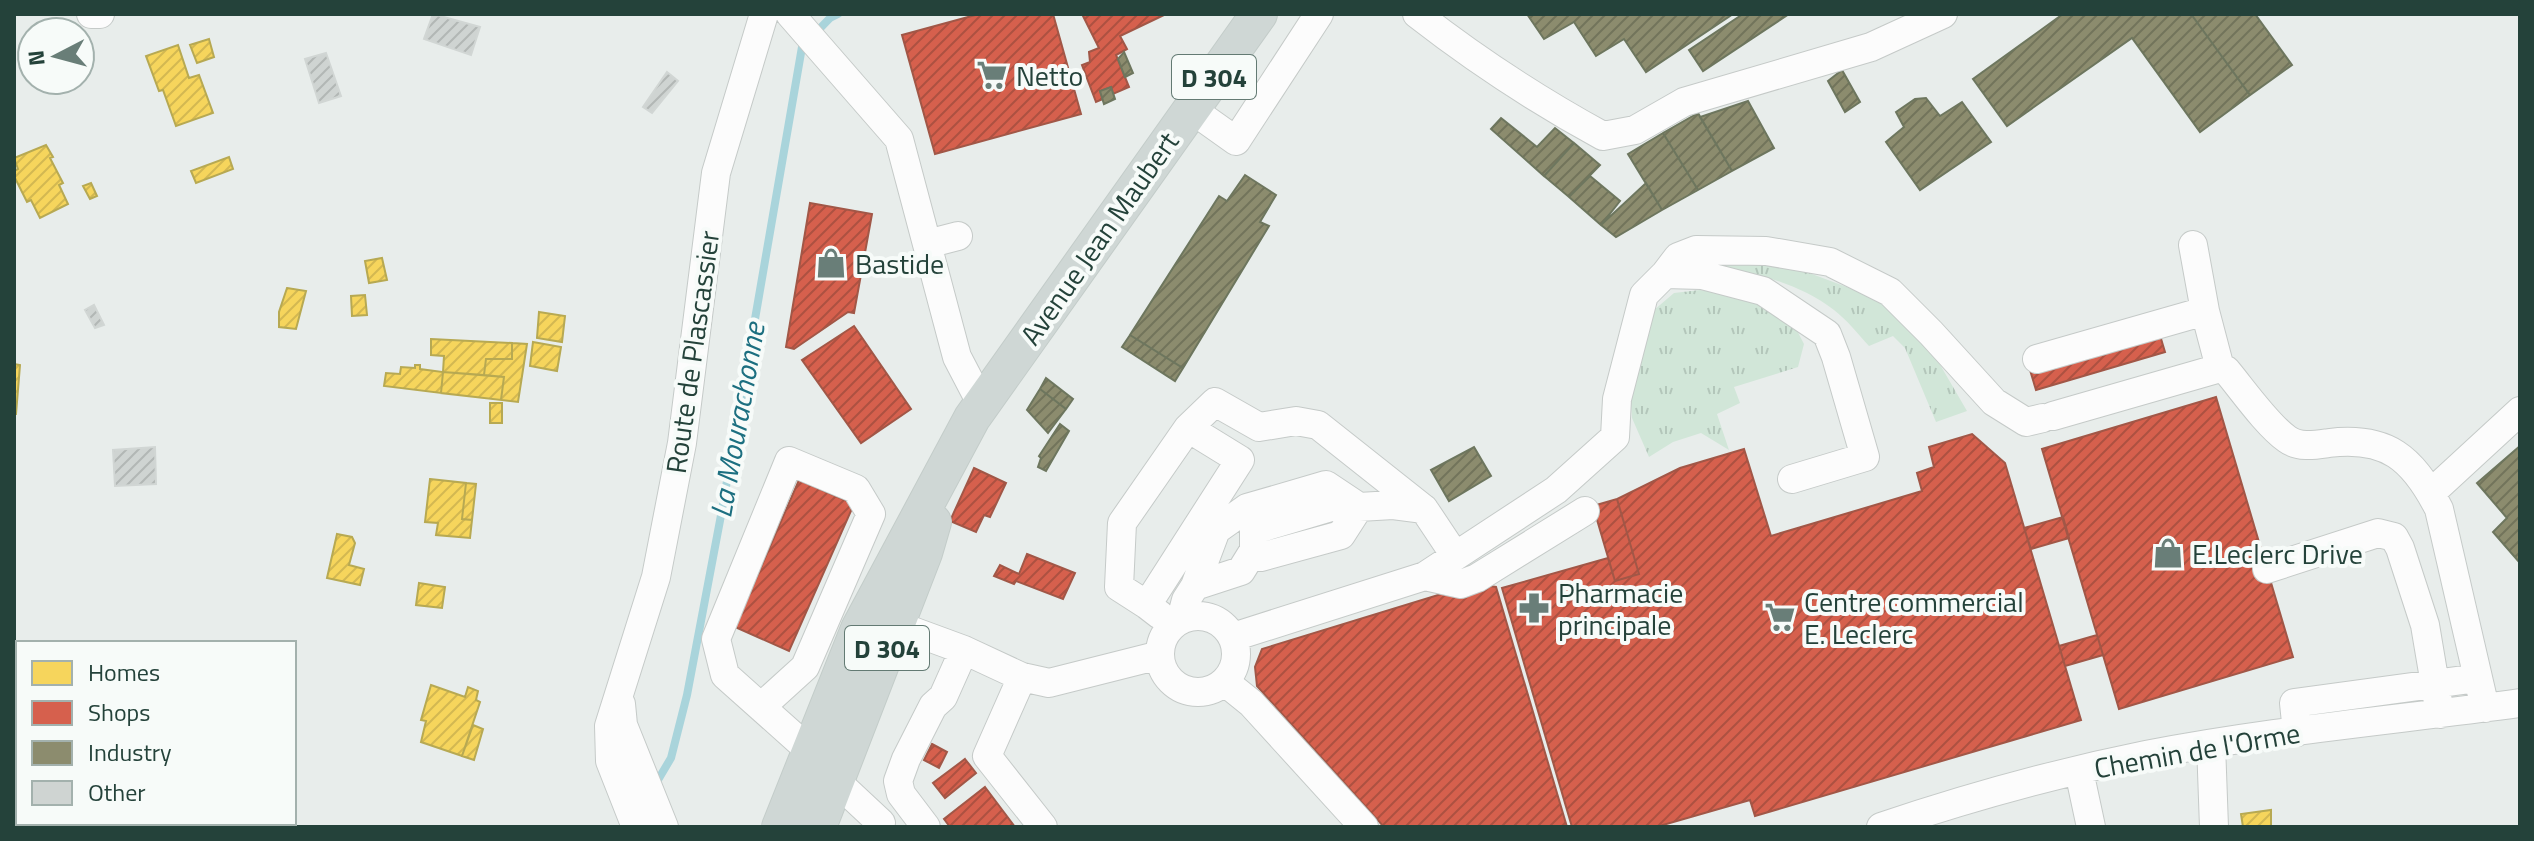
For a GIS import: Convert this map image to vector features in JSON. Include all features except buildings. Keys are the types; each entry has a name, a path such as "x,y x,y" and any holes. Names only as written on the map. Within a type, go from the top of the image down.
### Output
{"main road":[{"name":"Avenue Jean Maubert","path":"818,827 818,765 859,629 902,544 981,403 1259,14"},
{"name":"Avenue Jean Maubert","path":"780,827 896,625 924,553 947,467"}],"street":[{"path":"91,14 100,14"},
{"name":"Route de Plascassier","path":"654,824 614,777 610,761 609,726 656,577 682,443 716,173 764,14"},
{"path":"1191,109 1236,141 1319,14"},
{"path":"1417,14 1470,55 1543,103 1603,136 1635,130 1684,102 1871,47 1943,14"},
{"path":"797,22 899,139 957,357 981,403"},
{"path":"927,244 958,236"},
{"path":"2193,245 2205,311 2220,368"},
{"path":"1430,586 1454,554 1556,490 1615,437 1617,399 1644,295 1678,257 1696,250 1766,251 1830,262 1890,292 1994,402 2026,422 2220,368 2226,370 2287,440 2310,446 2369,442 2387,448 2405,461 2431,493 2439,509 2485,708"},
{"path":"1665,274 1702,275 1763,291 1827,334 1865,457 1792,479"},
{"path":"2037,359 2205,311"},
{"path":"1170,635 1159,613 1119,587 1122,523 1188,428 1215,402 1259,427 1296,421 1318,425 1424,509 1454,554"},
{"path":"2431,493 2520,411"},
{"path":"1147,605 1240,460 1188,428"},
{"path":"761,707 805,667 871,514 856,489 789,461 716,639 725,675 882,826"},
{"path":"896,625 964,650 1022,677 1049,683 1067,680 1170,635 1205,616 1226,627 1233,637 1237,661 1225,682 1214,690 1200,693 1186,691 1167,676 1170,635 1195,586 1216,530 1247,508 1326,485 1359,507"},
{"path":"1195,586 1241,571 1254,550 1254,530 1334,506 1393,505 1424,509"},
{"path":"1233,637 1430,586 1461,584 1477,578 1585,511"},
{"path":"2267,569 2378,533 2394,537 2425,625 2440,714"},
{"path":"926,827 901,794 898,781 906,759 933,706 943,697 964,650"},
{"path":"1021,827 983,776 987,756 1022,677"},
{"path":"2297,732 2294,703 2478,678"},
{"path":"1225,682 1251,703 1364,827"},
{"name":"Route de Plascassier","path":"621,690 623,725 635,751 654,824"},
{"name":"Chemin de l'Orme","path":"1881,827 1921,813 2079,771 2211,744 2520,703"},
{"path":"2211,744 2214,827"},
{"path":"987,756 1043,827"},
{"path":"2079,771 2091,827"}],"green space":[{"path":"1686,260 1788,265 1868,295 1901,314 1928,344 1967,411 1936,422 1905,348 1893,336 1869,346 1834,310 1800,290 1763,276"},
{"path":"1700,290 1745,296 1792,321 1804,344 1798,367 1734,387 1740,403 1717,414 1729,450 1701,433 1673,442 1649,457 1632,418 1630,390 1647,316 1674,293"}],"waterway":[{"name":"La Mourachonne","path":"655,785 671,758 687,695 802,47 830,18 838,14"}],"place":[{"name":"Netto","path":"992,75"},
{"name":"Bastide","path":"831,263"},
{"name":"E.Leclerc Drive","path":"2168,553"},
{"name":"Pharmacie principale","path":"1534,608"},
{"name":"Centre commercial E. Leclerc","path":"1780,617"}]}
